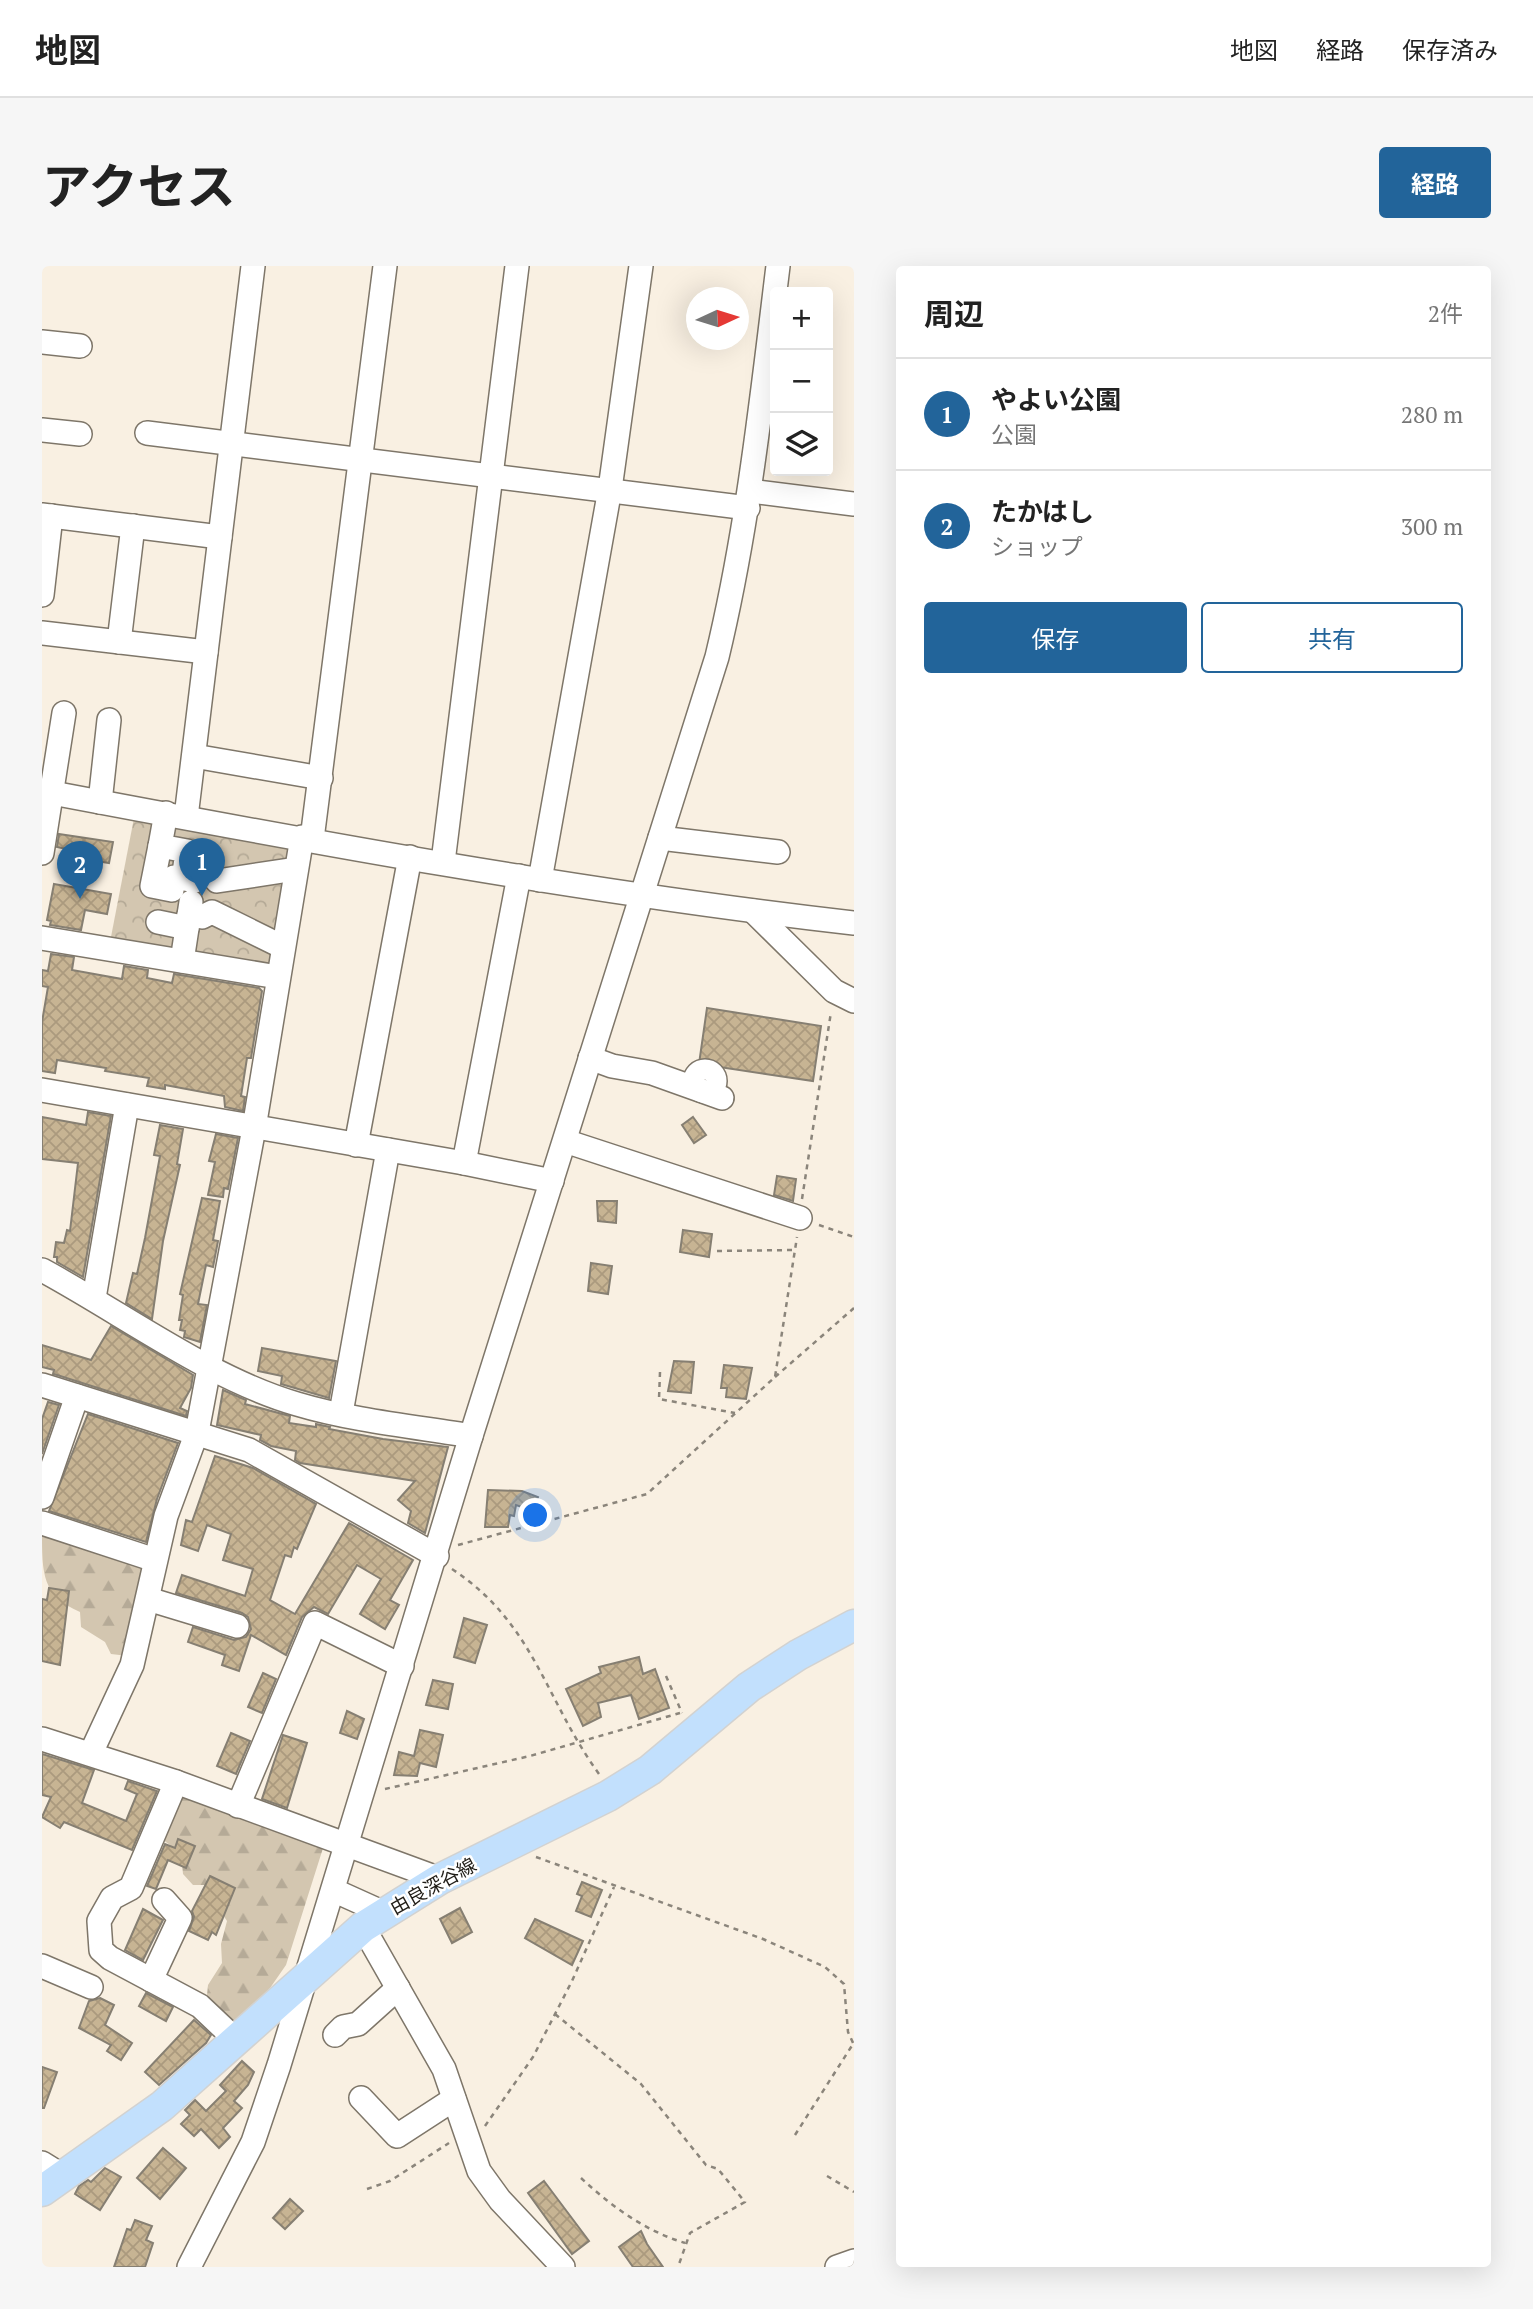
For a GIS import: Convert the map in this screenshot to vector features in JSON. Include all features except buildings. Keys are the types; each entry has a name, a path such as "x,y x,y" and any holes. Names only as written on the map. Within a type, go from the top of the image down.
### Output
{"main road":[{"name":"由良深谷線","path":"49,2176 162,2106 308,1973 373,1920 440,1879 613,1793 650,1770 695,1718 759,1681 797,1655 854,1625"}],"street":[{"path":"253,266 194,756 176,815 160,846 152,886 173,890 193,875 296,869"},
{"path":"91,1753 132,1665 166,1516 197,1432 254,1128 296,869 307,838 321,778 358,459 385,266"},
{"path":"443,862 517,266"},
{"path":"464,1163 530,878 610,489 640,266"},
{"path":"189,2267 253,2142 308,1973 471,1436 717,657 735,581 749,499 778,266"},
{"path":"42,342 80,346"},
{"path":"42,430 80,433"},
{"path":"147,433 610,489 854,504"},
{"path":"42,595 46,516 220,537"},
{"path":"119,642 133,526"},
{"path":"42,633 206,652"},
{"path":"42,853 47,792 64,713"},
{"path":"100,802 109,720"},
{"path":"194,756 321,778"},
{"path":"47,792 530,878 642,896 854,923"},
{"path":"660,838 778,852"},
{"path":"160,846 187,851 193,875 212,912 284,947"},
{"path":"356,1145 410,857"},
{"path":"182,961 193,875"},
{"path":"753,911 844,996"},
{"path":"158,922 188,921 212,912"},
{"path":"42,938 278,977"},
{"path":"590,1058 705,1089"},
{"path":"42,1090 464,1163 552,1181"},
{"path":"94,1298 127,1105"},
{"path":"565,1141 800,1218"},
{"path":"341,1413 388,1150"},
{"path":"42,1270 210,1366 298,1404 471,1436"},
{"path":"42,1385 249,1450 437,1554"},
{"path":"42,1497 77,1396"},
{"path":"42,1522 155,1560"},
{"path":"148,1599 237,1626"},
{"path":"238,1806 315,1623 402,1666"},
{"path":"42,1740 91,1753 176,1782 440,1879"},
{"path":"176,1782 131,1888 112,1898 98,1930 101,1950 105,1955 200,2006 235,2039"},
{"path":"333,1891 373,1920 398,1988 444,2069 479,2171 500,2200 563,2267"},
{"path":"151,1980 180,1918 164,1900"},
{"path":"42,1966 91,1987"},
{"path":"335,2035 343,2027 358,2024 398,1988"},
{"path":"361,2098 397,2136 454,2099"},
{"path":"837,2267 854,2261"}],"path":[{"path":"775,1377 800,1218 844,996"},
{"path":"800,1218 854,1237"},
{"path":"717,1251 795,1250"},
{"path":"437,1554 647,1493 854,1308"},
{"path":"660,1372 659,1399 735,1413"},
{"path":"437,1554 504,1613 526,1644 577,1743 613,1793"},
{"path":"363,1793 695,1718 666,1676"},
{"path":"506,1846 763,1939 825,1967 844,1984 848,2032 853,2044 794,2135"},
{"path":"367,2189 390,2181 468,2139 533,2057 614,1886"},
{"path":"555,2014 641,2084 706,2165 718,2169 746,2202 691,2233 678,2267"},
{"path":"827,2176 854,2192"},
{"path":"581,2179 600,2196 642,2224 663,2236 685,2243"}],"green space":[{"path":"134,818 288,843 292,850 273,965 110,942"},
{"path":"42,1531 146,1566 128,1656 111,1654 105,1642 81,1627 80,1612 51,1591 44,1571"},
{"path":"183,1792 324,1845 286,1965 268,1991 234,2021 216,2015 206,2005 208,1985 222,1963 221,1944 227,1921 223,1915 219,1885 193,1885 183,1874 181,1853 159,1837"}],"place":[{"name":"やよい公園","path":"202,896"},
{"name":"たかはし","path":"80,899"}]}
